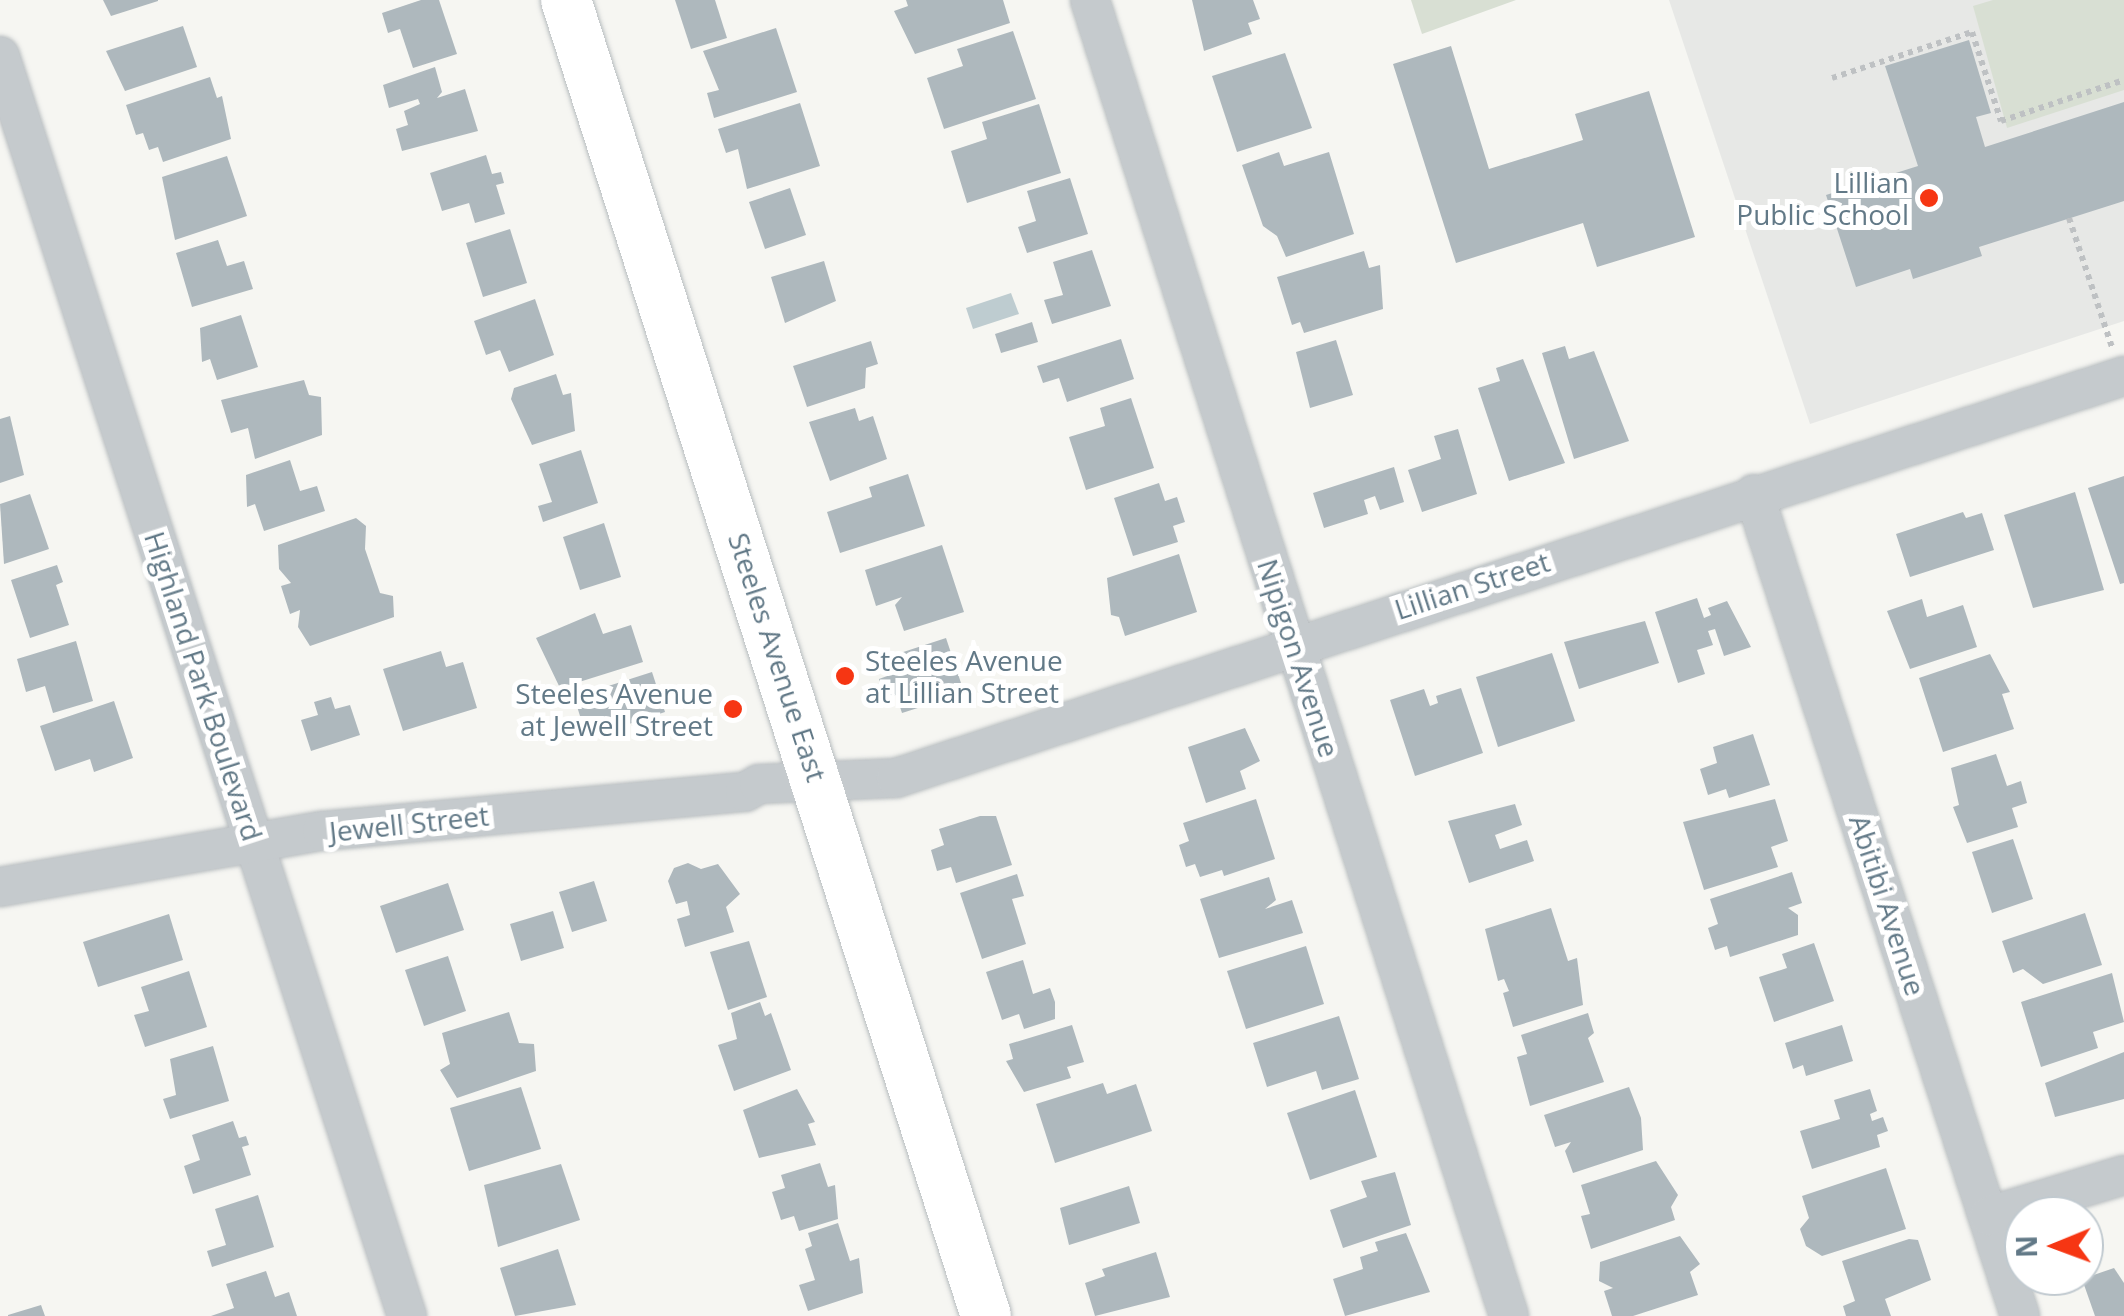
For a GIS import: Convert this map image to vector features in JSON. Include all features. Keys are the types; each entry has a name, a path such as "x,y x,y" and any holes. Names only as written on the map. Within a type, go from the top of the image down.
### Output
{"main road":[{"name":"Steeles Avenue East","path":"566,0 819,782 986,1316"}],"street":[{"name":"Nipigon Avenue","path":"1090,0 1510,1316"},
{"name":"Highland Park Boulevard","path":"0,56 408,1316"},
{"name":"Lillian Street","path":"819,782 896,778 1294,643 2123,376"},
{"name":"Abitibi Avenue","path":"1754,494 2020,1316"},
{"name":"Jewell Street","path":"0,886 256,846 322,831 819,782"},
{"path":"1989,1216 2124,1176"}],"path":[{"path":"1832,78 1972,32 2001,121 2124,80"},
{"path":"2069,218 2123,376"}],"shaded area":[{"path":"1411,0 1516,0 1422,34"},
{"name":"Lillian Public School","path":"1669,0 2124,0 2124,321 1810,424"},
{"path":"1993,0 2124,0 2124,90 2007,128 1973,6"},
{"path":"1011,293 1019,314 973,329 966,308"}],"building":[{"path":"103,0 158,0 158,1 111,16"},
{"path":"421,0 439,0 457,54 413,68 400,29 388,33 382,13"},
{"path":"675,0 715,0 727,38 691,49"},
{"path":"906,0 1003,0 1010,23 915,54 894,11 908,6"},
{"path":"1192,0 1253,0 1260,19 1248,23 1252,34 1204,51"},
{"path":"183,26 197,67 125,91 106,51"},
{"path":"776,28 797,92 714,118 707,93 719,90 703,51"},
{"path":"1013,31 1036,99 944,129 927,78 963,66 957,49"},
{"path":"1969,40 1991,113 1976,117 1985,147 2124,102 2124,201 1979,247 1982,256 1913,279 1910,269 1856,287 1826,195 1918,166 1885,66"},
{"path":"1451,46 1489,169 1583,140 1575,114 1649,91 1695,237 1597,267 1583,223 1456,263 1393,64"},
{"path":"1285,53 1312,128 1237,152 1212,76"},
{"path":"435,67 442,92 437,98 465,89 478,131 402,151 396,129 408,125 404,111 420,104 418,99 389,108 383,85"},
{"path":"210,77 217,98 222,96 231,139 163,162 158,147 149,150 143,133 136,135 126,105"},
{"path":"800,103 820,166 747,189 738,149 726,153 718,129"},
{"path":"1039,104 1061,173 967,203 951,151 987,139 982,122"},
{"path":"1279,152 1284,166 1329,152 1354,234 1286,257 1277,236 1263,226 1242,165"},
{"path":"486,155 492,174 501,172 504,183 496,185 505,214 475,223 469,203 442,211 430,173"},
{"path":"227,156 247,216 175,240 162,177"},
{"path":"1070,178 1088,234 1027,253 1018,227 1036,221 1027,191"},
{"path":"790,188 806,235 765,249 749,202"},
{"path":"510,229 527,283 483,297 466,243"},
{"path":"218,240 227,266 244,261 253,289 192,307 176,253"},
{"path":"1092,250 1111,306 1052,324 1044,300 1063,295 1053,262"},
{"path":"1364,251 1369,268 1380,265 1383,309 1304,333 1300,322 1292,325 1277,277"},
{"path":"824,261 836,301 785,323 771,277"},
{"path":"535,299 554,355 509,372 500,350 486,355 474,321"},
{"path":"241,315 258,367 217,380 210,359 202,362 200,328"},
{"path":"1032,322 1038,342 1001,353 995,334"},
{"path":"1121,339 1134,379 1067,402 1059,378 1043,383 1037,366"},
{"path":"1336,340 1353,395 1310,408 1296,352"},
{"path":"871,341 878,364 866,368 865,388 807,407 793,366"},
{"path":"1565,346 1569,359 1594,351 1629,441 1574,459 1542,353"},
{"path":"1523,359 1565,463 1509,481 1478,388 1500,381 1496,368"},
{"path":"556,374 563,395 571,393 575,431 532,445 511,399 514,388"},
{"path":"304,380 309,395 321,397 322,435 255,459 248,428 231,433 221,400"},
{"path":"1131,398 1154,468 1086,490 1069,437 1105,426 1100,408"},
{"path":"855,408 859,421 873,416 887,459 830,481 809,422"},
{"path":"10,416 24,475 0,483 0,419"},
{"path":"1458,429 1477,494 1422,512 1408,470 1441,459 1434,436"},
{"path":"581,450 598,503 543,522 538,506 552,502 539,464"},
{"path":"290,460 300,491 317,486 325,511 264,531 255,504 247,507 246,475"},
{"path":"1394,467 1404,502 1380,510 1375,496 1364,500 1368,514 1324,528 1313,493"},
{"path":"908,474 925,526 840,553 827,512 872,497 869,487"},
{"path":"2124,476 2124,583 2120,584 2088,488"},
{"path":"1159,483 1165,501 1177,497 1185,522 1173,526 1178,542 1133,556 1114,498"},
{"path":"2075,492 2104,590 2033,608 2004,515"},
{"path":"30,494 49,549 4,564 0,504"},
{"path":"1963,512 1966,518 1982,513 1994,550 1910,577 1896,534"},
{"path":"356,518 366,526 365,549 380,593 393,596 394,617 310,646 298,627 300,610 290,614 281,586 291,583 279,569 278,545"},
{"path":"604,523 621,577 580,590 563,537"},
{"path":"942,545 964,612 904,631 895,605 902,597 876,606 865,570"},
{"path":"1179,554 1197,612 1125,636 1119,617 1111,615 1107,578"},
{"path":"57,565 63,582 56,585 69,625 30,638 11,580"},
{"path":"1697,598 1704,618 1711,615 1708,608 1727,601 1751,647 1724,656 1715,629 1708,631 1713,645 1697,650 1705,674 1678,683 1655,612"},
{"path":"1922,599 1927,617 1963,605 1977,647 1910,669 1887,611"},
{"path":"595,613 603,634 631,625 643,662 560,688 536,638"},
{"path":"1645,621 1659,663 1579,689 1564,642"},
{"path":"946,638 961,683 940,690 943,700 902,713 896,695 886,699 879,679 890,675 885,658"},
{"path":"76,641 93,701 53,713 45,686 26,692 17,659"},
{"path":"441,651 446,667 463,662 477,708 403,731 383,669"},
{"path":"1552,653 1575,721 1498,747 1476,677"},
{"path":"1990,654 2010,692 2002,694 2014,729 1943,752 1919,678"},
{"path":"652,672 665,712 587,738 574,697"},
{"path":"1461,688 1483,753 1415,776 1390,700 1424,689 1430,706 1438,703 1436,696"},
{"path":"331,697 335,709 350,705 360,735 311,751 301,720 318,715 314,702"},
{"path":"114,701 133,758 94,772 90,759 55,771 40,726"},
{"path":"1245,728 1260,761 1240,771 1246,789 1206,803 1188,747"},
{"path":"1753,734 1770,785 1729,798 1726,789 1708,795 1700,769 1717,763 1713,747"},
{"path":"1996,754 2007,786 2021,781 2027,803 2012,808 2018,827 1967,843 1953,807 1959,805 1951,768"},
{"path":"1256,799 1275,859 1224,876 1222,870 1200,877 1195,864 1186,867 1179,845 1189,841 1183,823"},
{"path":"1775,799 1788,841 1771,847 1778,867 1704,890 1683,822"},
{"path":"1515,804 1522,825 1495,835 1500,849 1527,840 1534,861 1469,883 1448,821"},
{"path":"980,816 996,816 1012,865 956,883 951,867 937,871 931,850 944,845 939,829"},
{"path":"2013,839 2033,899 1992,913 1972,852"},
{"path":"688,863 701,869 718,864 740,894 726,907 734,932 685,947 677,919 690,915 687,901 676,904 668,881 674,868"},
{"path":"1792,872 1802,903 1788,908 1798,915 1798,935 1730,957 1727,946 1715,950 1708,928 1718,924 1710,899"},
{"path":"1017,874 1024,896 1012,899 1026,944 982,959 960,893"},
{"path":"1269,877 1276,900 1265,909 1292,900 1303,933 1219,958 1200,899"},
{"path":"594,881 607,921 572,932 559,892"},
{"path":"448,883 464,930 396,953 380,906"},
{"path":"1551,908 1568,961 1577,958 1583,1005 1513,1027 1503,993 1509,991 1504,979 1498,981 1485,929"},
{"path":"553,911 564,948 521,961 510,924"},
{"path":"2085,913 2102,965 2043,984 2023,969 2013,973 2002,941"},
{"path":"169,914 183,960 98,987 83,942"},
{"path":"749,941 767,997 728,1010 710,952"},
{"path":"1814,943 1834,1001 1774,1022 1759,977 1787,968 1782,954"},
{"path":"1306,946 1324,1004 1246,1029 1227,971"},
{"path":"448,956 466,1011 424,1026 405,970"},
{"path":"1023,960 1033,994 1050,988 1055,1002 1055,1019 1024,1029 1019,1014 1002,1020 986,972"},
{"path":"189,971 207,1027 145,1047 134,1015 149,1011 141,987"},
{"path":"2112,973 2124,1022 2093,1032 2098,1048 2041,1067 2021,1002"},
{"path":"760,1002 765,1016 771,1013 791,1070 734,1091 718,1045 737,1039 731,1013"},
{"path":"509,1012 519,1043 534,1044 536,1071 457,1098 440,1070 450,1064 442,1033"},
{"path":"1588,1013 1594,1033 1588,1038 1604,1082 1530,1106 1517,1057 1527,1054 1521,1035"},
{"path":"1339,1016 1359,1079 1322,1090 1316,1071 1267,1087 1253,1043"},
{"path":"1072,1025 1084,1062 1067,1067 1071,1078 1024,1092 1006,1061 1013,1059 1009,1044"},
{"path":"1842,1025 1853,1061 1806,1076 1803,1065 1793,1069 1785,1043"},
{"path":"213,1046 229,1101 170,1119 163,1099 176,1095 170,1059"},
{"path":"2124,1052 2124,1099 2055,1117 2045,1083"},
{"path":"1103,1083 1107,1094 1136,1084 1152,1131 1055,1163 1036,1104"},
{"path":"521,1087 541,1149 469,1171 450,1108"},
{"path":"1629,1087 1641,1118 1643,1150 1573,1173 1565,1151 1571,1142 1555,1147 1544,1115"},
{"path":"797,1089 815,1122 808,1124 816,1145 759,1158 743,1110"},
{"path":"1870,1089 1877,1111 1870,1114 1872,1121 1883,1117 1888,1131 1877,1135 1880,1147 1812,1169 1800,1131 1840,1119 1834,1100"},
{"path":"1355,1090 1377,1157 1310,1180 1287,1113"},
{"path":"233,1121 239,1138 246,1136 249,1145 242,1147 251,1175 193,1194 184,1166 200,1160 192,1135"},
{"path":"1656,1161 1678,1195 1671,1207 1675,1220 1591,1249 1581,1216 1590,1214 1581,1185"},
{"path":"820,1163 828,1187 835,1185 838,1219 799,1231 794,1216 781,1220 772,1192 785,1188 781,1175"},
{"path":"561,1164 580,1220 498,1247 484,1185"},
{"path":"1886,1168 1906,1229 1822,1256 1806,1246 1800,1229 1809,1218 1802,1196"},
{"path":"1395,1172 1411,1225 1343,1248 1330,1210 1367,1197 1361,1181"},
{"path":"1129,1186 1140,1223 1069,1245 1060,1208"},
{"path":"258,1195 274,1247 212,1267 207,1251 226,1245 215,1209"},
{"path":"838,1223 850,1261 859,1258 863,1293 808,1311 799,1285 815,1280 805,1249 812,1246 808,1233"},
{"path":"1406,1233 1430,1292 1345,1316 1333,1279 1363,1269 1360,1257 1378,1251 1375,1242"},
{"path":"1680,1236 1700,1264 1690,1272 1698,1295 1633,1316 1612,1316 1604,1291 1613,1288 1599,1281 1600,1262"},
{"path":"1909,1239 1918,1240 1931,1280 1885,1299 1891,1316 1846,1316 1843,1306 1855,1301 1842,1261"},
{"path":"558,1249 576,1305 515,1316 500,1268"},
{"path":"1156,1252 1170,1297 1095,1316 1085,1283 1105,1276 1102,1269"},
{"path":"2114,1268 2124,1283 2124,1316 2095,1316 2088,1296 2104,1296 2104,1271"},
{"path":"266,1271 275,1297 289,1292 297,1316 211,1316 234,1308 226,1284"},
{"path":"41,1305 45,1316 8,1316 8,1315"}],"place":[{"name":"Lillian Public School","path":"1929,198"},
{"name":"Steeles Avenue at Lillian Street","path":"845,676"},
{"name":"Steeles Avenue at Jewell Street","path":"733,709"}]}
